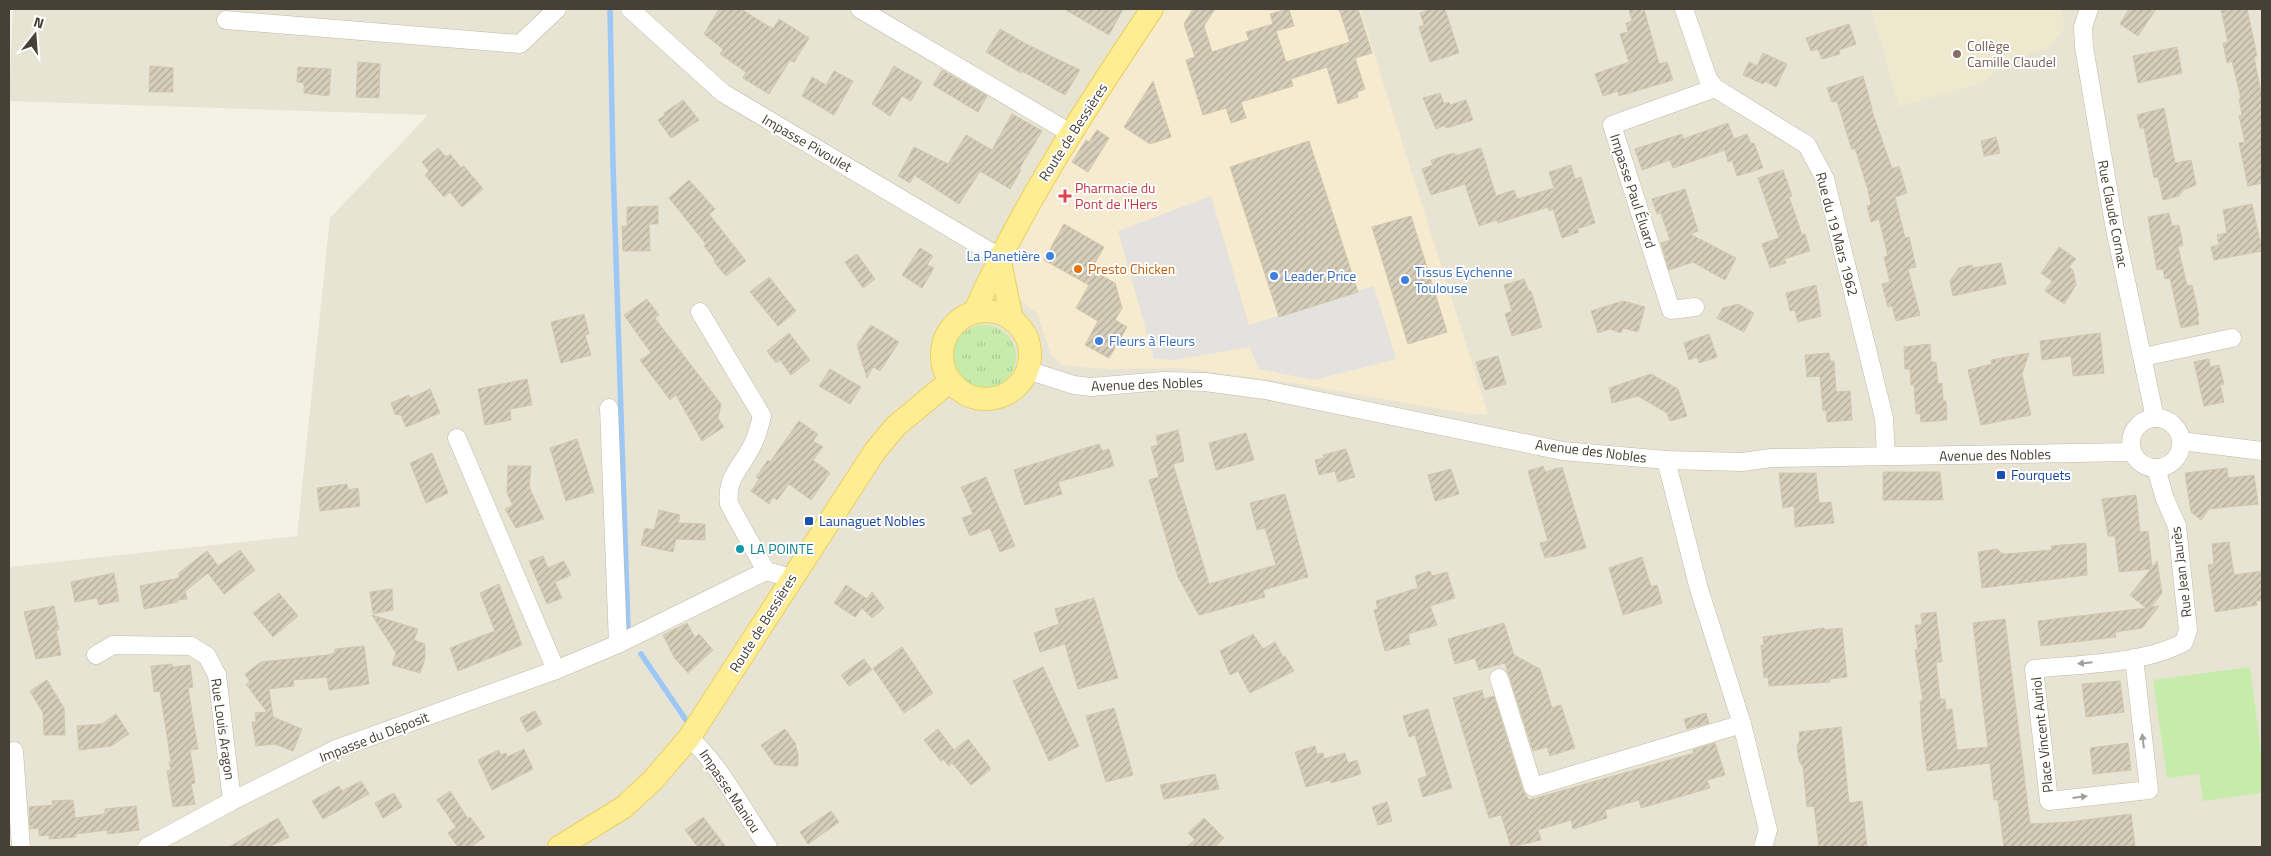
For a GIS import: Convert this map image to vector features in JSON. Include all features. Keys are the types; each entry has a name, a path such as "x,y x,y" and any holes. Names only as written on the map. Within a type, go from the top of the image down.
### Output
{"main road":[{"name":"Route de Bessières","path":"974,313 999,257 1046,173 1152,9"},
{"path":"999,257 1012,320"},
{"path":"974,313 1000,314 1012,320 1022,330 1028,342 1030,356 1027,370 1021,382 1011,392 999,398 985,400 959,391 943,369 941,355 944,341 950,328 961,319 974,313"},
{"name":"Route de Bessières","path":"559,847 624,806 653,780 689,738 720,693 744,652 875,451 896,426 950,381"}],"street":[{"path":"226,20 520,44 557,9"},
{"name":"Impasse Pivoulet","path":"630,9 723,94 999,257"},
{"path":"860,9 1072,134"},
{"path":"1684,9 1708,79 1715,88"},
{"name":"Rue Claude Cornac","path":"2089,9 2084,27 2084,47 2114,224 2155,418"},
{"name":"Impasse Paul Éluard","path":"1695,307 1671,310 1612,125 1715,88"},
{"name":"Rue du 19 Mars 1962","path":"1715,88 1808,145 1825,179 1884,418 1886,456"},
{"path":"700,312 762,416 755,440 730,481 727,492 729,504 766,571 792,578"},
{"path":"2143,357 2232,338"},
{"name":"Avenue des Nobles","path":"1027,370 1074,385 1091,387 1163,381 1205,382 1265,390 1563,451 1666,460 1742,462 1770,458 2132,452"},
{"path":"609,408 618,644"},
{"path":"2155,418 2172,425 2181,441 2180,451 2174,460 2166,466 2156,468 2144,466 2132,452 2131,444 2135,429 2147,420 2155,418"},
{"path":"457,438 556,670"},
{"path":"2181,441 2262,451"},
{"path":"1666,460 1699,589 1742,724 1768,830 1763,847"},
{"name":"Rue Jean Jaurès","path":"2134,658 2172,649 2184,642 2188,630 2177,526 2156,468"},
{"name":"Impasse du Déposit","path":"147,847 232,801 336,749 556,670 618,644 766,571"},
{"name":"Rue Louis Aragon","path":"96,655 113,645 191,646 207,656 217,676 232,801"},
{"name":"Place Vincent Auriol","path":"2134,658 2149,790 2049,801 2034,669 2134,658"},
{"path":"1499,678 1533,786 1742,724"},
{"name":"Impasse Maniou","path":"689,738 698,745 712,764 768,847"},
{"path":"14,751 21,847"}],"shaded area":[{"path":"13,9 2262,9 2262,847 9,847 9,567 297,536 330,218 428,115 9,101"},
{"path":"1164,9 1360,9 1488,414 1469,414 1294,383 1182,368 1106,369 1062,365 1051,354 1037,313 1013,295 1009,275 1014,248 1079,138"},
{"name":"Collège Camille Claudel","path":"1871,9 2061,9 2065,27 2048,49 2010,60 1981,84 1899,106"},
{"path":"1211,196 1249,325 1374,286 1396,359 1314,380 1258,369 1250,347 1176,360 1154,359 1118,231"}],"green space":[{"path":"984,325 996,327 1007,334 1014,345 1016,357 1014,369 1007,380 996,387 984,389 972,387 961,380 954,369 952,357 954,345 961,334 972,327"},
{"path":"2250,667 2262,759 2262,793 2203,801 2199,774 2167,778 2153,680"}],"building":[{"path":"719,9 741,9 773,29 779,19 809,38 794,62 790,60 769,94 743,78 746,72 720,54 723,49 704,34"},
{"path":"1064,9 1123,9 1109,35"},
{"path":"1193,9 1215,9 1204,26 1212,52 1249,40 1246,32 1273,24 1270,14 1289,9 1294,26 1276,31 1286,62 1350,42 1339,9 1358,9 1372,53 1355,58 1365,89 1357,92 1358,97 1338,104 1327,67 1291,79 1293,86 1241,102 1246,118 1231,123 1226,108 1203,115 1186,60 1195,57 1184,24"},
{"path":"1432,9 1445,9 1459,53 1430,62 1419,27 1424,25 1420,13"},
{"path":"1629,9 1644,9 1659,64 1667,62 1673,80 1619,96 1618,91 1603,96 1595,74 1629,62 1620,34 1628,32 1626,23 1632,21"},
{"path":"2129,9 2156,9 2138,36 2120,24"},
{"path":"2221,9 2247,9 2257,56 2254,57 2262,98 2262,183 2248,186 2239,143 2245,142 2239,116 2242,115 2239,99 2241,99 2232,61 2227,63 2223,43 2228,42"},
{"path":"1849,24 1856,44 1839,50 1840,54 1822,59 1818,49 1811,51 1806,38"},
{"path":"1000,29 1080,70 1065,95 1022,71 1021,73 986,52"},
{"path":"2177,47 2182,73 2138,83 2133,56"},
{"path":"1763,53 1787,64 1776,87 1765,81 1763,84 1743,75 1749,62 1757,66"},
{"path":"358,62 380,64 379,98 356,97"},
{"path":"150,66 173,68 173,92 149,92"},
{"path":"894,66 922,82 911,101 902,96 890,116 872,104"},
{"path":"298,67 331,69 329,96 304,93 304,83 297,82"},
{"path":"942,70 987,96 978,112 933,85"},
{"path":"834,71 853,81 834,115 802,96 812,77 826,85"},
{"path":"1863,76 1871,108 1892,169 1899,166 1907,193 1895,197 1905,238 1909,237 1916,267 1908,269 1920,315 1896,321 1892,306 1888,307 1882,284 1890,282 1884,257 1888,256 1879,219 1871,222 1867,206 1871,205 1868,190 1855,148 1852,150 1837,101 1832,102 1827,88"},
{"path":"1153,81 1171,137 1150,144 1124,127"},
{"path":"1440,93 1444,104 1449,102 1450,105 1466,100 1473,120 1446,128 1445,125 1436,129 1423,98"},
{"path":"683,100 699,120 671,138 658,120 665,115 664,113"},
{"path":"2164,108 2175,163 2191,160 2196,185 2183,190 2179,196 2163,200 2158,177 2154,178 2144,128 2140,128 2137,115"},
{"path":"1012,114 1042,131 1019,169 1021,170 1010,189 980,171 959,204 914,175 910,183 898,176 914,147 948,164 966,135 992,150"},
{"path":"1728,123 1734,139 1747,134 1751,144 1754,143 1763,168 1737,176 1732,160 1728,162 1725,150 1673,168 1670,160 1642,170 1635,149 1682,134 1683,139"},
{"path":"1097,130 1109,138 1088,172 1072,162 1086,140 1089,142"},
{"path":"1996,137 2000,153 1984,156 1981,141"},
{"path":"1309,141 1358,292 1279,317 1230,167"},
{"path":"438,148 446,157 450,154 461,168 464,166 483,189 462,207 450,192 444,197 425,175 429,171 422,162"},
{"path":"1481,148 1496,196 1514,190 1517,199 1554,188 1549,172 1571,165 1575,179 1581,177 1595,223 1577,229 1579,232 1562,238 1553,209 1549,211 1548,207 1498,223 1497,220 1479,226 1465,184 1431,195 1422,169 1433,165 1431,160 1454,153 1455,156"},
{"path":"1783,170 1792,196 1789,197 1802,235 1805,234 1810,251 1784,259 1786,263 1770,268 1762,244 1779,238 1758,178"},
{"path":"689,180 715,209 709,214 746,261 726,276 704,246 706,244 669,198"},
{"path":"1685,189 1698,231 1690,234 1736,258 1725,280 1693,262 1669,270 1661,243 1670,240 1661,213 1657,214 1652,199"},
{"path":"2252,204 2262,251 2214,260 2211,247 2219,245 2217,235 2227,233 2223,210"},
{"path":"658,206 658,224 649,224 650,251 623,251 622,226 627,226 627,207"},
{"path":"2169,213 2172,226 2179,225 2183,245 2178,247 2187,286 2192,285 2199,316 2197,316 2199,324 2181,328 2170,278 2165,279 2163,269 2157,270 2148,217"},
{"path":"1411,216 1447,332 1408,344 1372,227"},
{"path":"1064,224 1104,247 1091,270 1115,283 1122,308 1115,320 1127,327 1109,358 1085,345 1098,321 1076,308 1089,285 1044,260"},
{"path":"2059,247 2076,259 2069,267 2073,270 2076,285 2064,304 2045,291 2052,281 2041,273"},
{"path":"920,248 933,256 927,265 934,268 922,288 902,275"},
{"path":"857,254 875,279 863,288 845,262"},
{"path":"2001,263 2006,284 1953,296 1950,281 1959,268 1972,265 1973,268"},
{"path":"769,277 796,311 778,326 750,292"},
{"path":"1524,279 1529,292 1531,291 1542,327 1512,336 1505,314 1512,311 1504,285"},
{"path":"1816,285 1821,316 1798,322 1795,310 1790,311 1786,293"},
{"path":"647,299 659,315 655,318 721,404 718,418 724,427 702,441 676,395 670,400 640,360 651,353 624,315"},
{"path":"1623,301 1645,307 1638,332 1623,328 1621,333 1610,329 1598,333 1591,311"},
{"path":"1738,304 1754,313 1744,332 1717,318 1723,308"},
{"path":"584,314 589,334 585,335 591,355 561,363 551,322"},
{"path":"871,325 899,342 880,371 873,367 867,378 857,345"},
{"path":"789,333 810,360 791,375 780,360 776,363 767,351"},
{"path":"2100,333 2104,373 2073,376 2071,356 2042,360 2040,341"},
{"path":"1709,334 1717,357 1699,363 1697,357 1689,360 1684,343"},
{"path":"1930,344 1931,362 1936,362 1938,384 1942,383 1943,401 1946,401 1947,420 1921,422 1920,413 1916,414 1914,385 1911,385 1910,369 1905,369 1904,347"},
{"path":"1829,353 1830,361 1834,361 1836,392 1850,391 1852,420 1827,422 1826,410 1823,411 1820,376 1807,377 1805,355"},
{"path":"2029,353 2022,374 2031,415 1981,425 1968,370 1992,364 1991,360"},
{"path":"1498,356 1506,384 1485,390 1476,362"},
{"path":"2209,359 2210,367 2219,365 2224,384 2220,385 2224,402 2204,406 2194,362"},
{"path":"830,369 861,387 850,404 819,386"},
{"path":"1651,374 1678,389 1687,416 1670,421 1667,413 1638,396 1612,403 1609,388"},
{"path":"527,379 532,405 510,409 511,420 485,425 478,389"},
{"path":"430,389 440,413 406,427 401,415 395,414 391,403 409,395 411,398"},
{"path":"799,421 818,434 813,441 823,447 813,460 830,473 811,500 789,484 777,500 773,497 769,504 751,491 759,479 756,477 768,460 770,462"},
{"path":"1178,430 1184,461 1173,464 1209,584 1276,565 1265,528 1257,530 1250,503 1285,494 1308,577 1263,590 1265,597 1199,615 1178,577 1149,480 1159,477 1151,447 1158,445 1156,436"},
{"path":"1246,433 1254,460 1216,470 1209,443"},
{"path":"577,439 594,492 566,501 550,448"},
{"path":"1099,444 1102,451 1109,449 1114,466 1058,482 1062,494 1025,505 1014,470"},
{"path":"1346,449 1355,477 1338,482 1335,471 1319,475 1315,460 1324,458 1323,455"},
{"path":"432,453 448,493 426,503 410,463"},
{"path":"508,466 531,466 529,487 544,519 516,528 505,509 513,505 507,493"},
{"path":"1543,466 1545,472 1562,467 1586,548 1545,558 1540,543 1548,541 1528,471"},
{"path":"2227,468 2228,478 2254,475 2258,504 2209,509 2201,520 2191,512 2185,473"},
{"path":"1451,469 1459,494 1435,501 1428,475"},
{"path":"1883,472 1940,472 1943,500 1883,500"},
{"path":"1779,473 1816,473 1819,503 1831,502 1834,523 1795,527 1794,506 1783,508"},
{"path":"986,477 1015,546 1000,552 990,528 970,536 962,518 973,514 961,487"},
{"path":"347,484 348,490 358,488 360,506 320,511 317,488"},
{"path":"2136,495 2140,532 2148,531 2152,567 2157,561 2162,593 2151,607 2159,606 2142,628 2115,632 2116,637 2041,646 2038,621 2146,608 2130,595 2151,569 2119,572 2115,536 2108,536 2102,499"},
{"path":"659,510 680,515 678,523 705,524 705,540 676,539 673,552 641,545 645,528 654,530"},
{"path":"2229,542 2234,575 2262,571 2262,601 2256,601 2257,605 2215,612 2208,565 2214,564 2212,544"},
{"path":"2086,543 2087,575 1982,588 1978,552 1997,549 2003,554 2018,553 2052,550 2051,546"},
{"path":"240,550 255,570 224,594 208,573 185,591 187,599 144,609 140,586 179,578 179,573 207,551 218,566"},
{"path":"543,556 548,568 564,561 571,575 555,582 562,598 547,604 529,561"},
{"path":"1642,557 1651,587 1657,585 1662,603 1623,615 1609,568"},
{"path":"1430,571 1432,576 1447,572 1455,598 1430,606 1437,625 1408,634 1410,644 1385,651 1374,610 1378,609 1376,601 1418,588 1415,576"},
{"path":"114,573 119,601 99,605 97,598 75,602 71,582"},
{"path":"499,584 522,645 458,671 450,648 495,631 480,593"},
{"path":"846,585 867,599 872,592 884,608 872,618 862,608 855,617 834,603"},
{"path":"392,589 393,610 373,614 370,592"},
{"path":"279,593 298,616 273,637 253,613"},
{"path":"1094,598 1118,678 1078,689 1065,644 1040,652 1034,633 1059,624 1055,609"},
{"path":"54,606 59,630 56,630 61,655 36,659 24,612"},
{"path":"1936,612 1942,662 1936,662 1940,699 1945,699 1946,710 1952,709 1957,750 1988,747 1973,623 2005,619 2030,824 2069,822 2131,814 2135,846 2004,847 1998,800 1994,800 1990,763 1927,771 1920,701 1923,701 1915,650 1918,649 1915,625 1922,625 1921,614"},
{"path":"372,615 418,629 414,640 425,644 425,659 420,673 392,665 396,653"},
{"path":"687,623 695,638 699,634 713,650 688,673 674,657 663,635"},
{"path":"1504,623 1514,655 1540,669 1552,708 1561,705 1575,748 1550,756 1547,747 1533,751 1505,663 1479,670 1475,658 1455,664 1448,639"},
{"path":"1824,628 1824,630 1842,628 1847,677 1830,679 1830,682 1769,686 1768,677 1764,678 1761,645 1764,645 1763,637"},
{"path":"1253,634 1263,649 1275,642 1283,657 1285,656 1294,671 1250,693 1238,671 1230,675 1220,651"},
{"path":"364,646 369,684 329,690 327,677 293,680 294,686 269,689 273,717 302,729 293,751 275,744 256,746 252,722 256,722 255,713 267,712 246,684 250,682 245,674 261,662 327,655 335,653 335,649"},
{"path":"902,647 933,693 904,713 873,668"},
{"path":"864,659 872,670 849,686 841,675"},
{"path":"172,664 172,667 190,665 193,687 188,688 198,749 190,750 195,783 191,784 195,804 173,807 167,771 171,770 169,762 171,762 160,691 154,692 151,666"},
{"path":"1043,667 1079,746 1049,761 1013,681"},
{"path":"47,680 64,708 65,735 44,735 43,713 30,691"},
{"path":"2120,681 2124,712 2086,717 2082,684"},
{"path":"1482,690 1484,699 1494,696 1523,790 1529,800 1694,753 1693,750 1715,743 1725,775 1707,780 1710,788 1641,808 1639,800 1605,810 1607,818 1573,829 1571,820 1538,830 1541,840 1511,847 1501,815 1489,818 1453,698"},
{"path":"1114,708 1133,775 1106,782 1086,716"},
{"path":"1428,709 1452,788 1423,797 1418,779 1427,776 1415,735 1409,737 1403,716"},
{"path":"535,711 542,724 527,732 520,718"},
{"path":"1706,713 1709,723 1687,729 1684,719"},
{"path":"116,714 129,734 111,746 79,750 77,726 102,724"},
{"path":"1841,727 1849,803 1862,801 1867,847 1819,847 1814,806 1807,807 1803,767 1799,761 1797,746 1800,740 1799,732"},
{"path":"785,729 795,743 798,754 798,766 775,765 761,745"},
{"path":"938,729 954,750 968,739 991,769 971,785 952,763 949,766 943,759 941,761 924,740"},
{"path":"2128,743 2131,770 2093,774 2090,748"},
{"path":"1315,746 1317,754 1323,753 1324,759 1345,753 1348,763 1357,760 1361,774 1331,783 1330,780 1306,787 1295,752"},
{"path":"524,749 533,769 492,790 478,760 499,750 501,755 506,753 507,757"},
{"path":"1215,774 1219,789 1164,799 1160,785"},
{"path":"361,781 369,794 323,819 312,801 339,786 342,791"},
{"path":"450,791 468,819 470,817 485,837 470,847 458,847 448,833 456,827 437,800"},
{"path":"394,793 402,807 383,818 375,803"},
{"path":"73,800 75,818 105,814 105,809 136,806 139,830 108,834 107,830 76,834 76,837 49,839 49,835 39,836 39,828 30,829 29,807 53,805 52,801"},
{"path":"1387,802 1392,821 1378,825 1372,807"},
{"path":"831,811 839,822 808,844 800,832"},
{"path":"703,817 726,847 698,847 685,830"},
{"path":"278,818 289,837 269,847 229,847"},
{"path":"1204,818 1224,838 1215,847 1186,847 1195,840 1188,833"}],"waterway":[{"path":"610,9 613,165 628,629"},
{"path":"641,654 688,723"}],"place":[{"name":"Collège Camille Claudel","path":"1957,54"},
{"name":"Pharmacie du Pont de l'Hers","path":"1065,196"},
{"name":"La Panetière","path":"1050,256"},
{"name":"Presto Chicken","path":"1078,269"},
{"name":"Leader Price","path":"1274,276"},
{"name":"Tissus Eychenne Toulouse","path":"1405,280"},
{"name":"Fleurs à Fleurs","path":"1099,341"},
{"name":"Fourquets","path":"2001,475"},
{"name":"Launaguet Nobles","path":"809,521"},
{"name":"LA POINTE","path":"740,549"}]}
